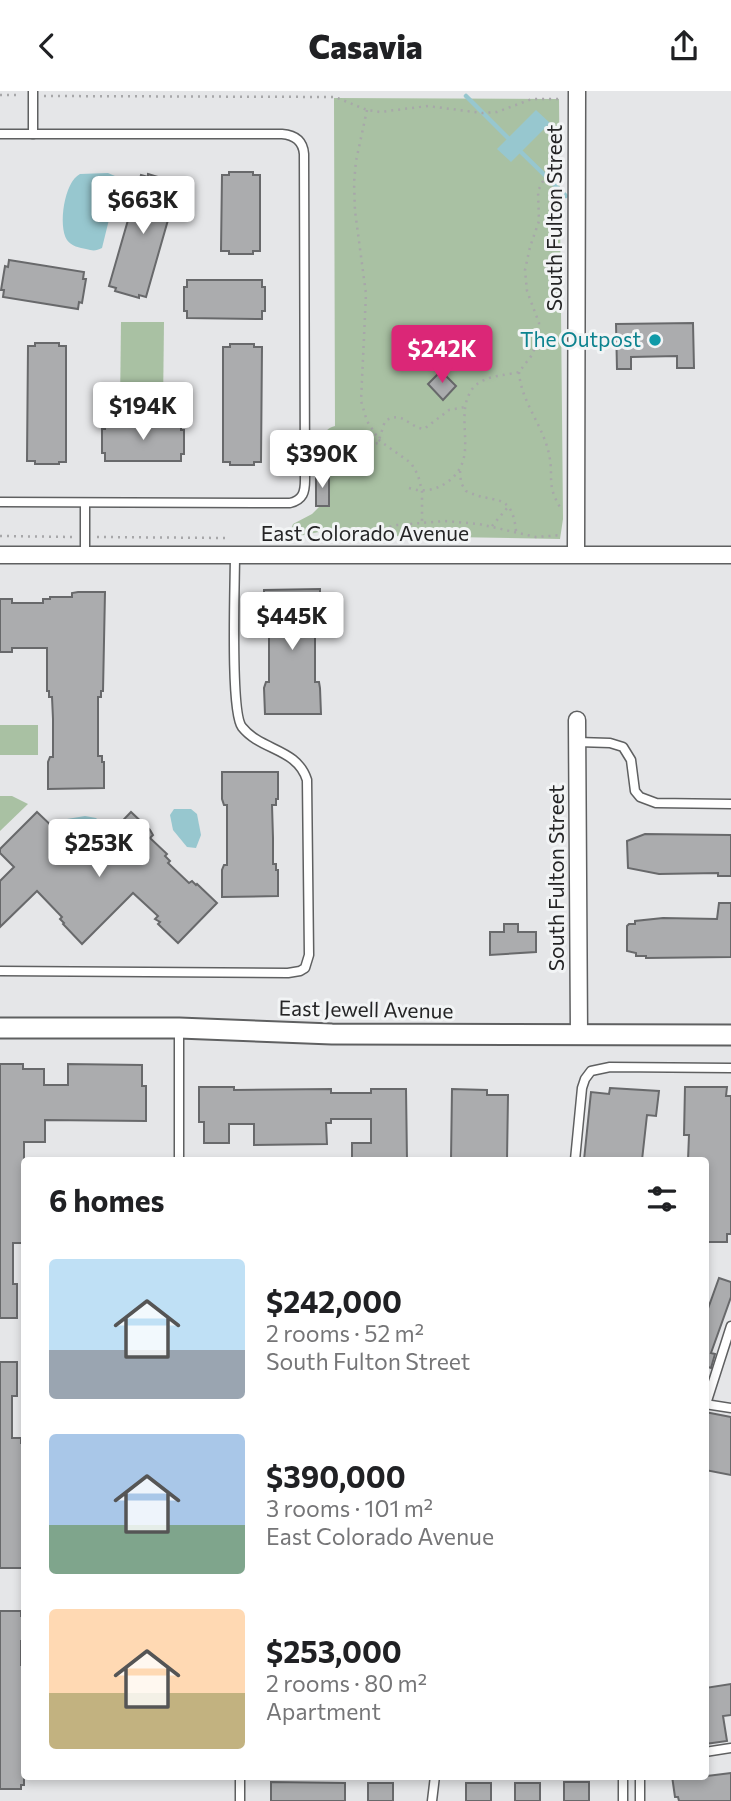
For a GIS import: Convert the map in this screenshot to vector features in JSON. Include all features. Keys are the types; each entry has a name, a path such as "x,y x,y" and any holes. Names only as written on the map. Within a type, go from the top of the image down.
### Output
{"street":[{"name":"South Fulton Street","path":"576,554 577,91"},
{"name":"East Colorado Avenue","path":"0,555 731,555"},
{"name":"South Fulton Street","path":"577,720 579,1035"},
{"name":"East Jewell Avenue","path":"0,1028 179,1028 332,1034 731,1035"}],"lane":[{"path":"33,93 33,134"},
{"path":"0,134 286,134 299,140 304,151 305,479 303,495 294,502 281,504 0,502"},
{"path":"85,503 85,555"},
{"path":"0,971 288,972 301,971 306,966 309,955 307,780 297,762 248,733 237,718 235,555"},
{"path":"578,742 610,743 623,747 631,760 635,790 648,800 656,803 731,804"},
{"path":"179,1028 179,1157"},
{"path":"575,1157 582,1088 591,1071 610,1067 731,1068"},
{"path":"709,1395 731,1326"},
{"path":"709,1404 731,1408"},
{"path":"709,1751 731,1748"},
{"path":"240,1780 240,1801"},
{"path":"432,1801 435,1780"},
{"path":"623,1780 623,1801"},
{"path":"640,1780 640,1801"}],"path":[{"path":"0,95 33,93 335,97 380,113 410,107 440,106 474,112 497,112 532,99 559,99 560,91"},
{"path":"367,110 354,183 366,294 360,394 367,421 380,441 411,463 418,475 422,491 422,522"},
{"path":"516,531 509,506 498,499 466,491 461,484 460,470 466,448 465,407 471,391 481,381 519,372 535,349 540,332 527,291 525,270 538,225 537,196 551,165 560,122"},
{"path":"519,372 522,391 548,449 551,491 562,510"},
{"path":"380,441 385,421 394,417 401,417 416,428 424,429 449,410 465,407"},
{"path":"369,445 380,441"},
{"path":"409,488 422,491 441,486 460,470"},
{"path":"492,526 509,506"},
{"path":"345,538 397,525 422,522 457,521 536,537 560,535 562,526"},
{"path":"0,536 231,538"}],"green space":[{"path":"334,98 559,99 563,519 560,539 335,535 334,529 304,535 290,533 293,524 312,514 324,502 321,443 325,432 335,426"},
{"path":"121,322 164,322 163,407 120,407"},
{"path":"0,725 38,725 38,755 0,755"},
{"path":"0,796 12,796 28,804 0,831"}],"water":[{"path":"536,110 550,123 511,162 497,149"},
{"path":"108,173 115,176 118,183 102,248 93,250 73,245 67,240 63,225 64,205 70,186 80,174"},
{"path":"174,809 191,809 197,814 201,835 196,848 187,847 173,830 170,815"},
{"path":"85,816 96,818 100,822 95,832 88,837 74,834 61,820"}],"building":[{"path":"229,172 253,172 253,175 260,175 260,251 253,251 253,254 229,254 229,251 221,251 222,175 229,175"},
{"path":"148,174 178,185 146,297 139,295 139,298 115,291 116,288 109,286 141,175 148,177"},
{"path":"9,260 84,272 83,279 86,279 82,303 79,302 78,309 3,297 4,290 1,290 5,266 8,267"},
{"path":"187,280 262,280 262,287 265,287 265,311 262,311 262,319 187,318 187,311 184,311 184,287 187,287"},
{"name":"The Outpost","path":"693,323 694,368 677,368 677,356 631,357 631,369 617,369 616,324"},
{"path":"35,343 59,343 59,346 66,346 66,462 59,464 35,464 35,461 27,461 28,346 35,346"},
{"path":"230,344 254,344 254,347 262,347 261,462 254,462 254,465 230,465 230,462 223,462 223,347 230,347"},
{"path":"441,371 456,386 443,400 428,384"},
{"path":"105,422 181,423 181,430 184,430 184,454 181,454 181,461 105,461 105,453 102,453 102,429 105,429"},
{"path":"316,474 329,474 329,506 316,506"},
{"path":"320,589 320,617 318,623 315,623 315,682 319,682 321,714 265,714 264,688 266,682 269,682 269,623 266,623 264,617 264,590"},
{"path":"105,592 103,691 101,697 98,697 98,756 102,756 104,762 104,788 48,789 48,762 50,757 53,757 53,719 52,697 49,697 47,691 47,648 12,648 12,652 0,652 0,599 12,599 12,603 43,603 43,599 72,597 72,593"},
{"path":"222,772 278,772 278,799 276,805 272,805 273,864 276,864 278,870 278,896 222,897 222,870 224,865 227,865 227,805 224,805 222,799"},
{"path":"37,812 56,830 59,836 56,838 82,863 131,812 150,830 153,835 150,838 167,854 165,856 170,861 168,863 189,883 192,881 197,884 217,903 178,943 158,924 160,922 155,919 158,916 133,893 82,944 63,924 60,919 62,917 37,891 0,927 0,881 14,867 0,853 0,849"},
{"path":"645,834 731,835 731,876 718,876 718,873 659,874 628,868 627,841"},
{"path":"719,903 731,903 731,957 646,958 627,951 629,924 663,918 717,919"},
{"path":"504,924 518,924 518,932 536,932 536,952 490,955 490,932 504,932"},
{"path":"0,1064 23,1064 23,1069 44,1069 44,1085 68,1085 68,1064 142,1065 142,1086 146,1086 146,1121 45,1120 45,1142 24,1142 24,1157 21,1157 21,1243 13,1243 13,1284 17,1284 17,1318 0,1318"},
{"path":"199,1087 234,1087 234,1090 331,1089 331,1093 371,1093 371,1089 406,1089 407,1157 352,1157 352,1143 371,1143 371,1119 331,1119 331,1123 326,1123 327,1144 254,1145 254,1124 229,1124 229,1143 204,1143 204,1122 199,1122"},
{"path":"685,1087 727,1087 726,1096 731,1096 731,1234 727,1234 727,1242 709,1242 709,1157 688,1157 689,1135 684,1135"},
{"path":"610,1088 659,1091 656,1116 647,1115 642,1157 584,1157 591,1092 609,1094"},
{"path":"452,1089 487,1090 487,1095 508,1095 507,1157 451,1157"},
{"path":"719,1278 731,1282 731,1297 711,1353 715,1354 711,1368 709,1367 709,1306"},
{"path":"0,1362 17,1362 17,1396 12,1396 12,1438 21,1438 21,1568 0,1568"},
{"path":"709,1413 731,1417 731,1475 709,1471"},
{"path":"0,1611 21,1611 21,1780 24,1780 24,1785 21,1785 21,1789 0,1789"},
{"path":"731,1684 731,1715 723,1716 727,1741 709,1743 709,1687"},
{"path":"731,1773 731,1801 679,1801 678,1797 675,1797 673,1780 709,1780 709,1776"},
{"path":"271,1782 345,1783 345,1801 271,1801"},
{"path":"564,1782 589,1782 589,1801 564,1801"},
{"path":"368,1783 393,1783 393,1801 368,1801"},
{"path":"466,1783 491,1783 491,1801 466,1801"},
{"path":"515,1783 540,1783 540,1801 515,1801"}],"waterway":[{"path":"466,96 508,138"},
{"path":"521,152 566,196"}],"place":[{"name":"The Outpost","path":"655,340"}]}
